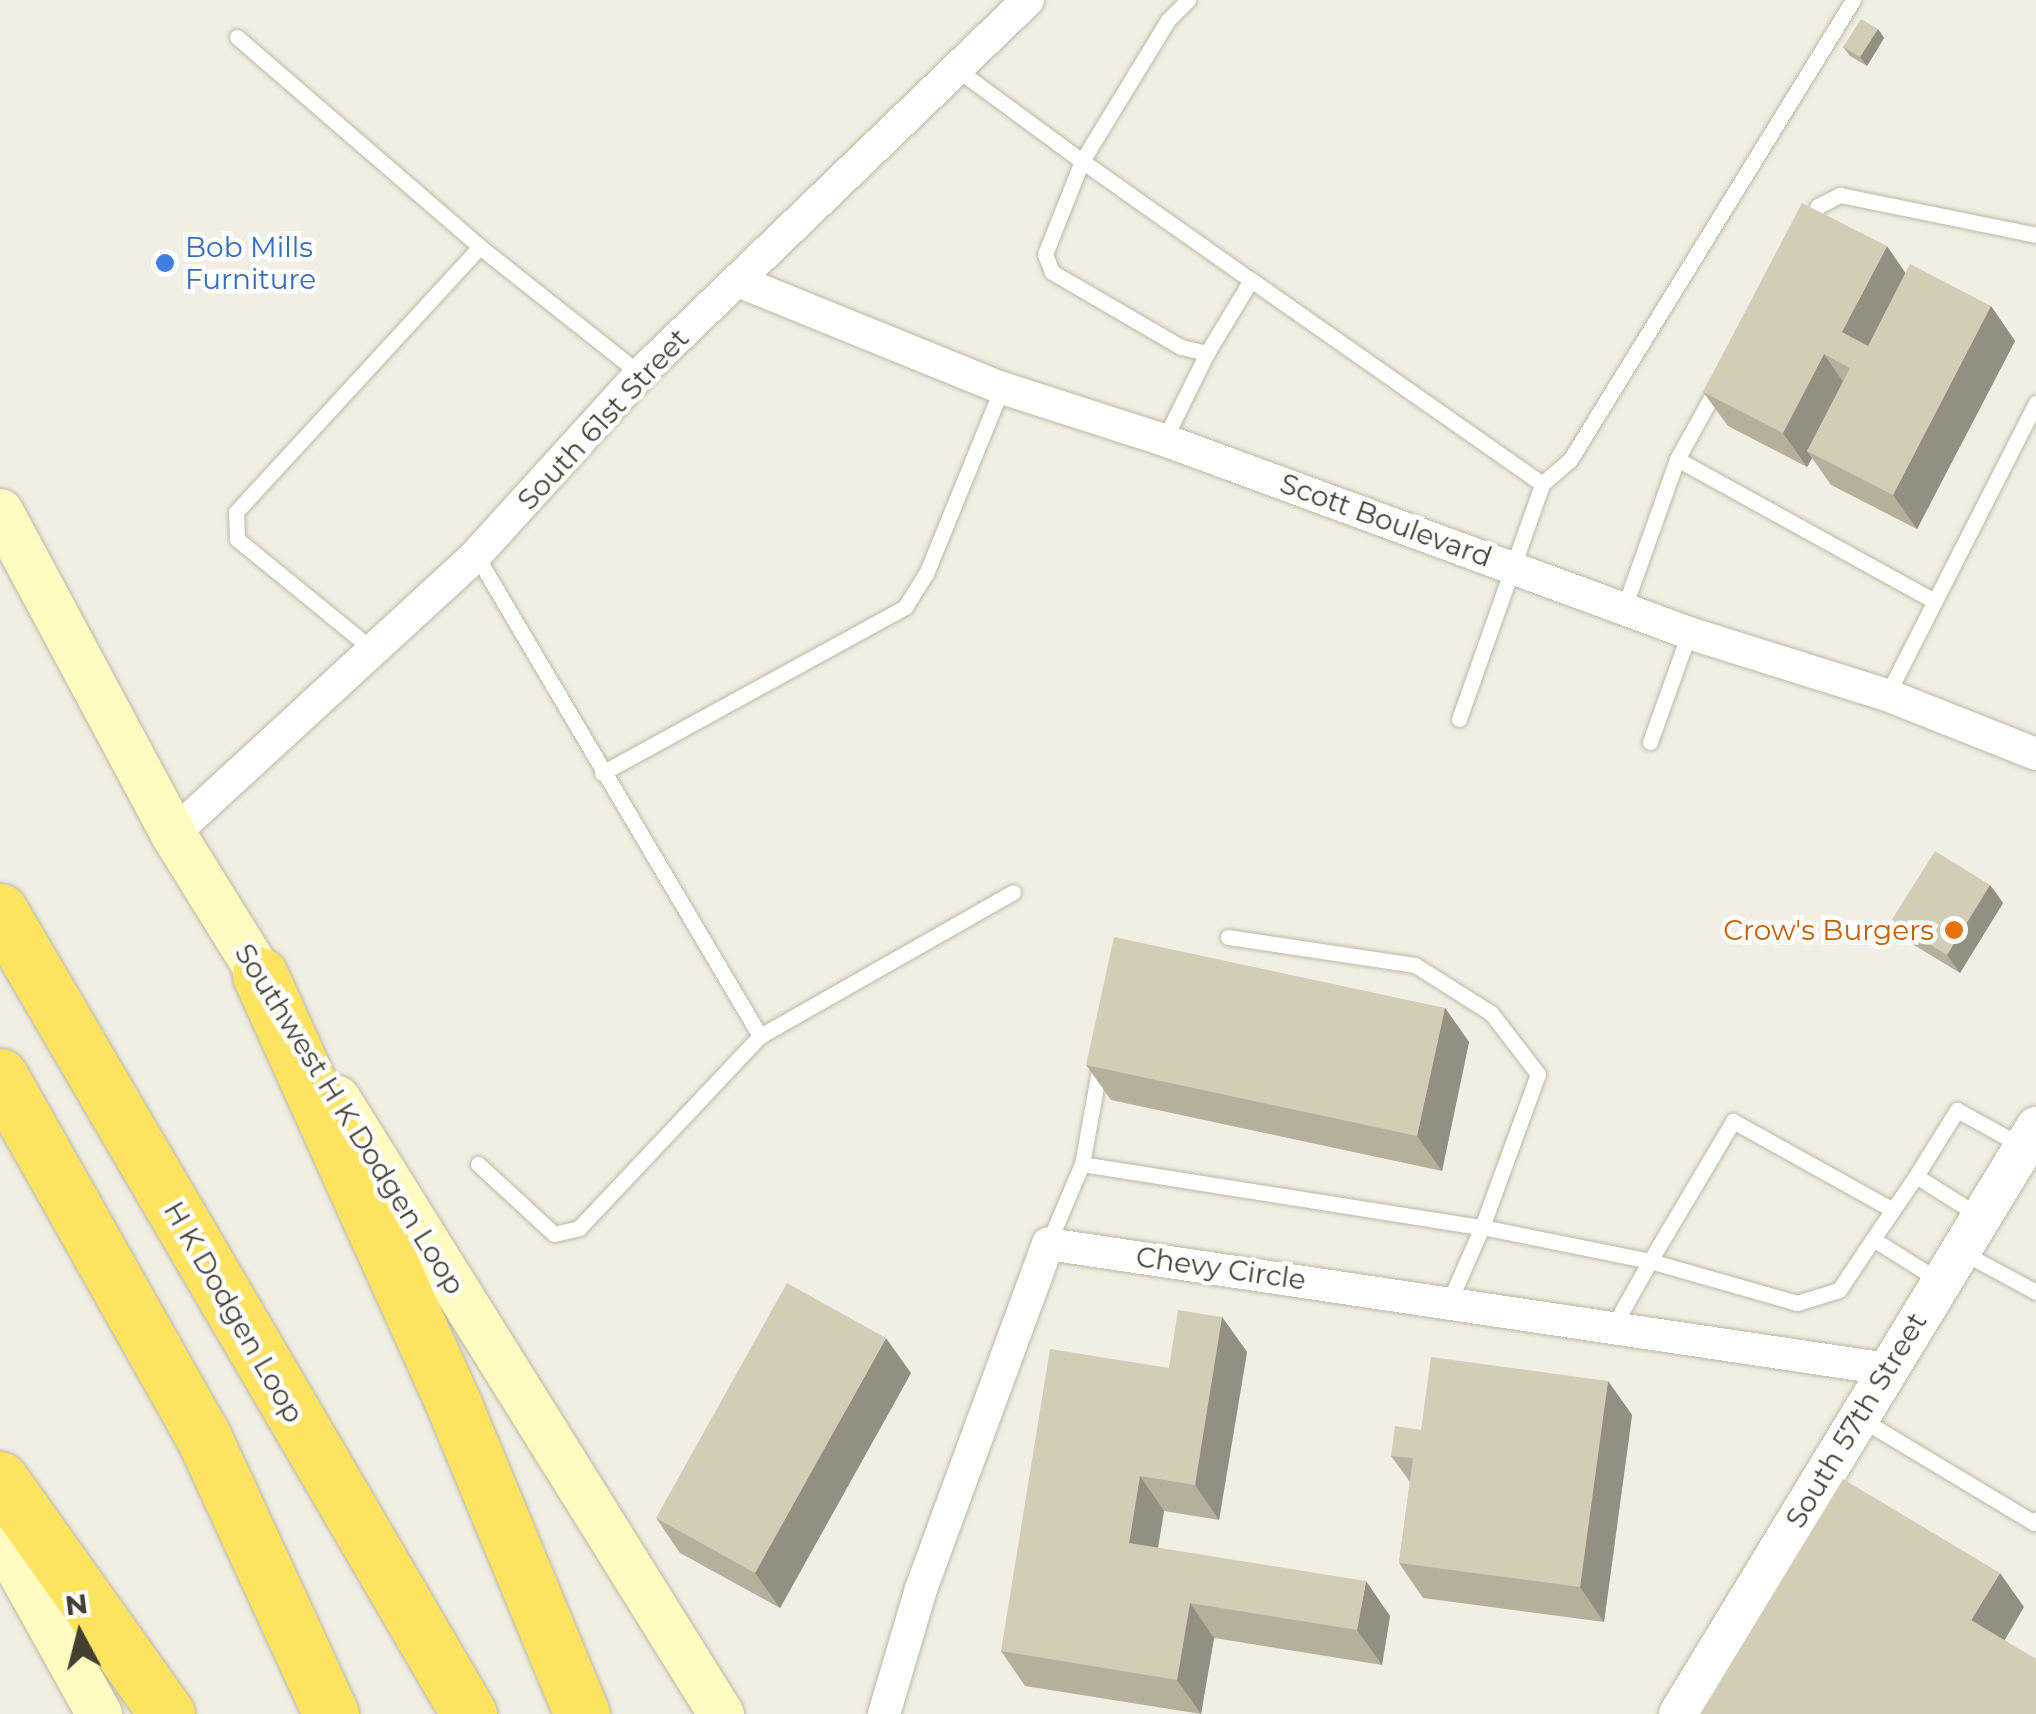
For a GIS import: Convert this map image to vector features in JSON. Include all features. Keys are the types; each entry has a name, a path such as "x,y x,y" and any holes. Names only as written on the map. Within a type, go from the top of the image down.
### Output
{"highway":[{"name":"H K Dodgen Loop","path":"0,911 469,1714"},
{"path":"260,975 456,1410 582,1714"},
{"path":"0,1076 204,1438 331,1714"},
{"path":"0,1479 167,1714"}],"main road":[{"name":"Southwest H K Dodgen Loop","path":"0,511 173,834 721,1714"},
{"path":"0,1536 100,1714"}],"street":[{"name":"South 61st Street","path":"173,834 476,555 640,374 1028,0"},
{"name":"Scott Boulevard","path":"738,281 1002,388 1164,440 1511,564 1689,633 1886,694 2036,754"},
{"name":"South 57th Street","path":"1679,1714 2030,1137"},
{"name":"Chevy Circle","path":"1048,1244 1887,1369"},
{"path":"884,1714 921,1589 1048,1244"}],"lane":[{"path":"1188,0 1168,20 1082,161 1046,254 1052,272 1181,347 1207,354"},
{"path":"1459,719 1542,484 1570,460 1853,0"},
{"path":"237,37 480,247 640,374"},
{"path":"958,70 1542,484"},
{"path":"1800,240 1818,206 1840,195 2036,234"},
{"path":"373,650 237,539 236,512 480,247"},
{"path":"1164,440 1207,354 1252,280"},
{"path":"1624,608 1677,459 1724,375"},
{"path":"602,773 905,607 926,574 1002,388"},
{"path":"1886,694 2036,404"},
{"path":"1677,459 1932,600"},
{"path":"476,555 760,1036"},
{"path":"1650,742 1689,633"},
{"path":"478,1164 554,1234 579,1228 760,1036 1013,892"},
{"path":"1228,937 1415,965 1491,1013 1538,1074 1482,1227 1449,1302"},
{"path":"1048,1244 1082,1164 1105,1040"},
{"path":"1082,1164 1482,1227 1650,1261 1796,1303 1838,1290 1957,1110 2030,1137"},
{"path":"1613,1327 1733,1121 1892,1210"},
{"path":"1916,1176 1960,1250"},
{"path":"1873,1240 1960,1250 2036,1292"},
{"path":"1858,1418 2034,1522 2036,1519"}],"building":[{"path":"1861,19 1878,29 1860,57 1843,47"},
{"path":"1802,203 1887,246 1842,332 1868,346 1910,264 1991,306 1893,495 1807,451 1850,368 1824,354 1783,433 1703,392"},
{"path":"1935,851 1990,885 1947,955 1891,921"},
{"path":"1114,937 1445,1008 1417,1136 1086,1065"},
{"path":"787,1283 886,1338 755,1573 656,1518"},
{"path":"1178,1310 1222,1317 1195,1485 1140,1476 1129,1543 1366,1581 1357,1630 1190,1603 1177,1680 1001,1651 1050,1349 1169,1368"},
{"path":"1431,1357 1608,1381 1580,1587 1399,1563 1413,1458 1391,1456 1395,1426 1421,1430"},
{"path":"1843,1479 2000,1573 1971,1620 2036,1659 2036,1714 1700,1714"}],"place":[{"name":"Bob Mills Furniture","path":"165,263"},
{"name":"Crow's Burgers","path":"1954,930"}]}
